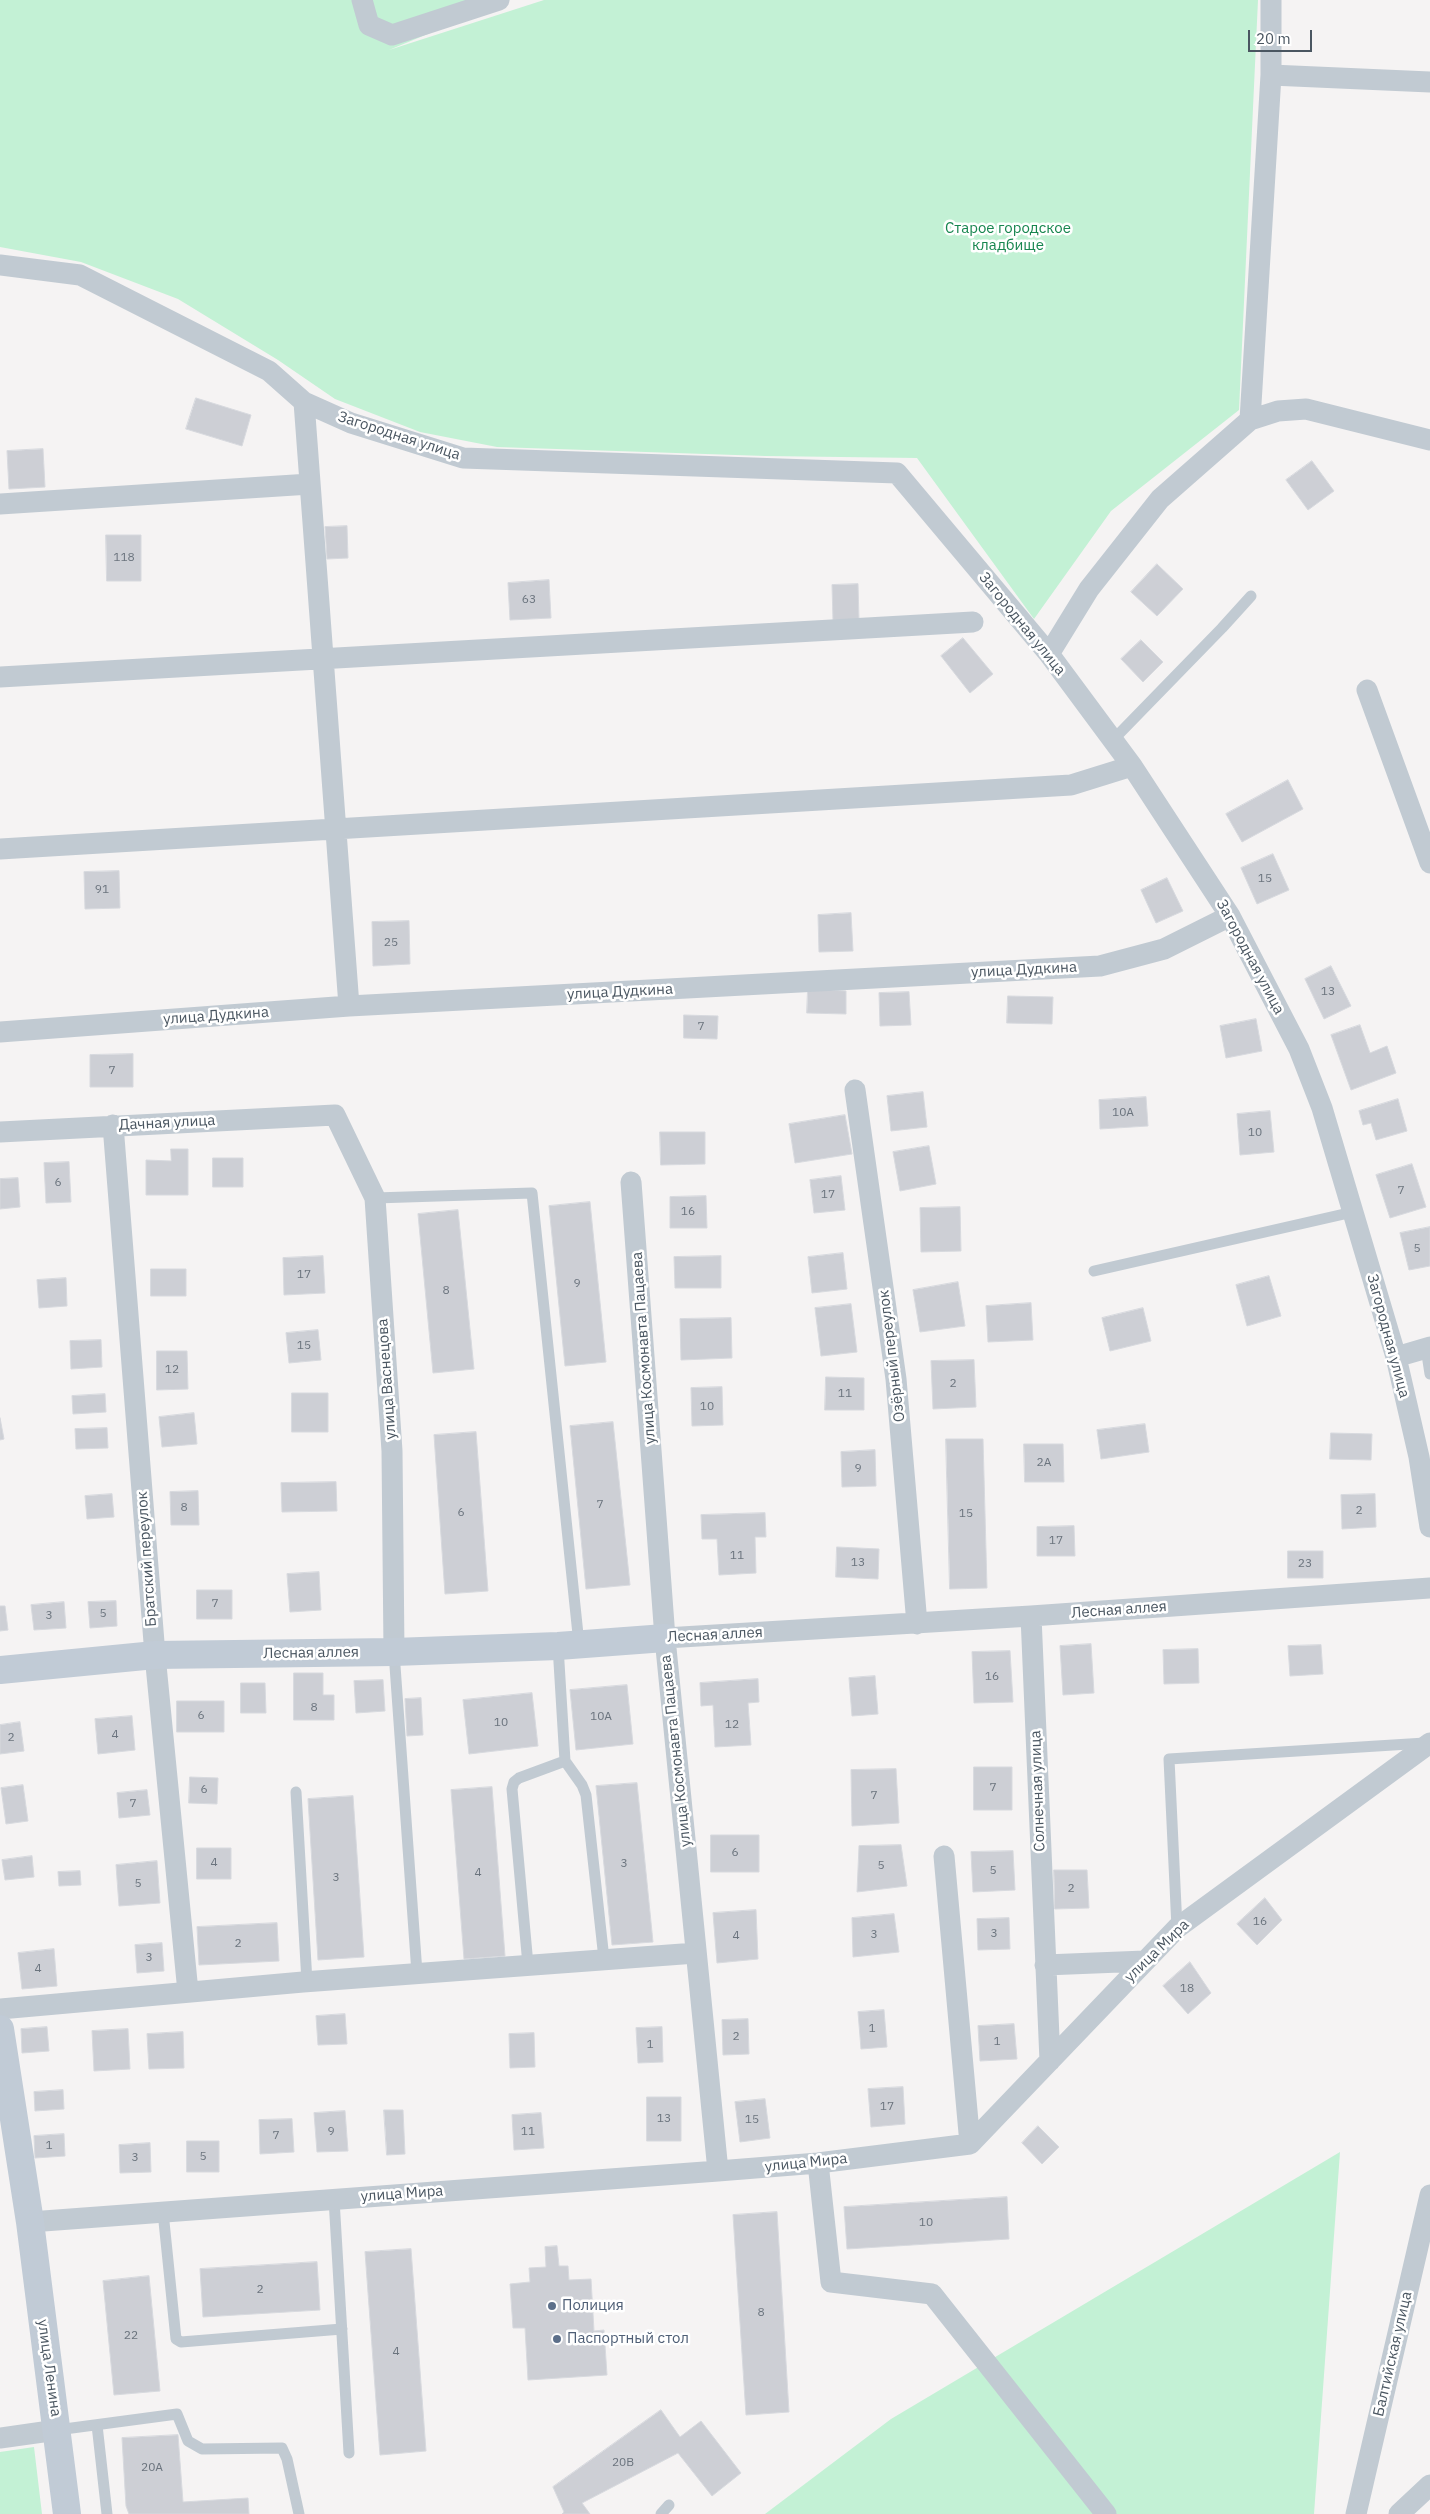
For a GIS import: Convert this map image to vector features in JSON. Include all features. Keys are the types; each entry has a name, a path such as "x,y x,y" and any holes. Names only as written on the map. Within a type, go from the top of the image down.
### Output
{"street":[{"path":"362,0 370,25 392,35 498,0"},
{"path":"1250,420 1271,75 1271,0"},
{"path":"1271,75 1430,82"},
{"name":"Загородная улица","path":"0,265 80,275 269,372 304,402 351,423 463,458 898,473 1049,654 1132,766 1230,916 1299,1049 1322,1108 1396,1357 1419,1457 1430,1527"},
{"path":"304,402 349,1006"},
{"path":"1049,654 1089,589 1160,499 1250,420 1278,412 1306,409 1430,440"},
{"path":"0,504 310,484"},
{"path":"0,677 973,622"},
{"path":"1367,690 1430,863"},
{"path":"0,849 1071,785 1132,766"},
{"name":"улица Дудкина","path":"0,1032 349,1006 1100,966 1164,949 1230,916"},
{"name":"Озёрный переулок","path":"856,1090 896,1379 917,1624"},
{"name":"Дачная улица","path":"0,1132 335,1115"},
{"name":"улица Васнецова","path":"335,1115 375,1198 392,1451 394,1652"},
{"name":"Братский переулок","path":"114,1125 155,1655 188,1992"},
{"name":"улица Космонавта Пацаева","path":"631,1182 665,1638 718,2171"},
{"path":"1396,1357 1428,1348"},
{"name":"Лесная аллея","path":"0,1670 155,1655 394,1652 568,1645 917,1624 1430,1588"},
{"name":"Солнечная улица","path":"1031,1616 1050,2061"},
{"name":"улица Мира","path":"30,2222 818,2163 970,2144 1177,1928 1430,1743"},
{"path":"944,1856 970,2144"},
{"path":"0,2009 417,1973 696,1953"},
{"path":"1046,1966 1145,1961"},
{"name":"улица Ленина","path":"0,2029 30,2222 67,2514"},
{"path":"818,2163 832,2282 932,2294 1106,2514"},
{"name":"Балтийская улица","path":"1356,2514 1430,2195"},
{"path":"0,2438 57,2430"},
{"path":"1399,2514 1430,2485"}],"lane":[{"path":"1113,740 1251,596"},
{"path":"375,1198 532,1193 568,1645 565,1761 582,1785 586,1795 604,1959"},
{"path":"1094,1271 1353,1212"},
{"path":"1428,1348 1430,1374"},
{"path":"394,1652 417,1973"},
{"path":"1177,1928 1169,1759 1430,1743"},
{"path":"528,1965 512,1789 514,1782 518,1778 565,1761"},
{"path":"296,1792 307,1982"},
{"path":"334,2199 349,2453"},
{"path":"163,2212 176,2339 181,2342 342,2329"},
{"path":"57,2430 177,2414 188,2441 202,2449 282,2448 287,2459 299,2514"},
{"path":"97,2425 107,2514"},
{"path":"661,2514 669,2504"}],"green space":[{"name":"Старое городское кладбище","path":"0,0 510,0 389,50 544,0 1258,0 1239,410 1111,511 1034,619 917,458 765,456 497,447 420,432 335,399 278,360 178,299 81,262 0,247"},
{"path":"1340,2152 1314,2514 765,2514 891,2419"},
{"path":"34,2447 42,2514 0,2514 0,2452"}],"building":[{"path":"196,398 251,415 242,446 186,429"},
{"path":"43,449 45,487 9,489 7,451"},
{"path":"1312,461 1334,491 1308,510 1286,480"},
{"path":"347,526 348,558 327,559 325,527"},
{"path":"106,535 141,535 141,581 107,581"},
{"path":"1157,564 1183,589 1157,616 1131,592"},
{"path":"549,580 551,618 510,620 508,583"},
{"path":"858,584 859,620 833,620 832,585"},
{"path":"963,638 993,674 970,693 941,656"},
{"path":"1141,640 1163,662 1143,682 1121,659"},
{"path":"1288,780 1303,809 1242,842 1226,814"},
{"path":"1273,854 1289,890 1257,904 1241,868"},
{"path":"119,871 120,908 85,909 84,872"},
{"path":"1167,878 1183,911 1156,923 1141,890"},
{"path":"851,913 853,951 819,952 818,915"},
{"path":"409,921 410,964 373,966 372,922"},
{"path":"1331,966 1351,1006 1324,1019 1305,979"},
{"path":"808,989 846,991 846,1014 807,1013"},
{"path":"909,992 911,1025 880,1026 879,993"},
{"path":"1008,996 1053,997 1052,1024 1007,1023"},
{"path":"684,1015 718,1016 717,1039 684,1038"},
{"path":"1256,1019 1262,1051 1226,1058 1220,1026"},
{"path":"1360,1025 1370,1053 1387,1046 1396,1073 1351,1090 1331,1035"},
{"path":"133,1054 133,1087 90,1087 90,1055"},
{"path":"923,1092 927,1127 891,1131 887,1096"},
{"path":"1146,1097 1148,1126 1100,1129 1099,1100"},
{"path":"1398,1099 1407,1131 1376,1140 1371,1123 1363,1125 1359,1111"},
{"path":"1270,1111 1274,1152 1240,1155 1237,1114"},
{"path":"845,1115 852,1154 795,1163 789,1124"},
{"path":"660,1132 705,1132 705,1164 661,1165"},
{"path":"929,1146 936,1184 900,1191 893,1152"},
{"path":"171,1149 188,1149 188,1195 146,1195 146,1160 171,1161"},
{"path":"213,1158 243,1158 243,1187 213,1187"},
{"path":"69,1162 71,1202 46,1203 44,1163"},
{"path":"1412,1164 1426,1207 1390,1218 1376,1175"},
{"path":"841,1176 845,1210 814,1213 810,1180"},
{"path":"18,1178 20,1207 0,1209 0,1179"},
{"path":"706,1196 707,1228 670,1228 670,1197"},
{"path":"590,1202 606,1362 565,1366 549,1206"},
{"path":"960,1207 961,1251 921,1252 920,1208"},
{"path":"458,1210 474,1369 433,1373 418,1214"},
{"path":"1430,1227 1430,1266 1409,1270 1400,1233"},
{"path":"843,1253 847,1289 812,1293 808,1257"},
{"path":"323,1256 325,1293 284,1295 283,1258"},
{"path":"721,1256 721,1288 675,1288 674,1257"},
{"path":"151,1269 186,1269 186,1296 151,1296"},
{"path":"1269,1276 1281,1316 1247,1326 1236,1285"},
{"path":"66,1278 67,1306 39,1308 37,1280"},
{"path":"958,1282 965,1326 920,1332 913,1290"},
{"path":"1031,1303 1033,1340 988,1342 986,1306"},
{"path":"851,1304 857,1352 821,1356 815,1308"},
{"path":"1143,1308 1151,1341 1110,1351 1102,1318"},
{"path":"731,1318 732,1358 681,1360 680,1319"},
{"path":"318,1330 321,1360 289,1363 286,1333"},
{"path":"101,1340 102,1367 71,1369 70,1341"},
{"path":"157,1351 187,1351 188,1389 157,1390"},
{"path":"974,1360 976,1407 933,1409 931,1361"},
{"path":"826,1377 864,1378 864,1410 825,1410"},
{"path":"722,1387 723,1425 692,1426 691,1388"},
{"path":"292,1393 328,1393 328,1432 292,1432"},
{"path":"105,1394 106,1412 73,1414 72,1396"},
{"path":"194,1413 197,1444 162,1447 159,1417"},
{"path":"0,1418 4,1439 0,1440"},
{"path":"613,1422 630,1585 586,1589 570,1426"},
{"path":"1145,1424 1149,1452 1101,1459 1097,1430"},
{"path":"107,1428 108,1448 76,1449 75,1429"},
{"path":"476,1432 488,1591 445,1594 434,1435"},
{"path":"1331,1433 1372,1434 1371,1460 1330,1459"},
{"path":"946,1439 983,1439 987,1588 950,1589"},
{"path":"1024,1444 1063,1444 1064,1482 1025,1482"},
{"path":"875,1450 876,1486 842,1487 841,1452"},
{"path":"336,1482 337,1511 282,1512 281,1483"},
{"path":"198,1491 199,1525 171,1525 170,1492"},
{"path":"112,1494 114,1517 87,1519 85,1496"},
{"path":"1375,1494 1376,1527 1342,1529 1341,1495"},
{"path":"765,1513 766,1537 755,1537 756,1573 719,1575 717,1539 702,1539 701,1515"},
{"path":"1074,1526 1075,1556 1037,1556 1037,1527"},
{"path":"837,1547 879,1549 878,1579 836,1577"},
{"path":"1288,1551 1323,1551 1323,1578 1288,1578"},
{"path":"319,1572 321,1610 290,1612 287,1574"},
{"path":"197,1590 232,1590 232,1619 197,1619"},
{"path":"116,1601 117,1626 90,1628 88,1602"},
{"path":"64,1602 66,1628 34,1630 31,1605"},
{"path":"0,1606 5,1606 8,1630 0,1631"},
{"path":"1091,1644 1094,1693 1063,1695 1060,1646"},
{"path":"1321,1645 1323,1674 1290,1676 1288,1646"},
{"path":"1198,1649 1199,1683 1164,1684 1163,1650"},
{"path":"1010,1651 1013,1702 974,1703 972,1652"},
{"path":"294,1673 323,1673 323,1695 334,1695 334,1720 294,1720"},
{"path":"875,1676 878,1714 852,1716 849,1678"},
{"path":"758,1679 759,1702 748,1703 751,1745 715,1747 713,1705 701,1706 700,1683"},
{"path":"383,1680 385,1711 356,1713 354,1681"},
{"path":"241,1683 265,1683 266,1713 241,1713"},
{"path":"627,1685 633,1744 576,1750 570,1690"},
{"path":"532,1693 538,1746 469,1754 463,1700"},
{"path":"421,1698 423,1735 407,1736 405,1699"},
{"path":"177,1701 224,1701 224,1732 177,1732"},
{"path":"132,1716 135,1750 98,1754 95,1719"},
{"path":"20,1722 24,1751 0,1754 0,1725"},
{"path":"974,1767 1012,1767 1012,1810 974,1810"},
{"path":"896,1769 899,1823 852,1826 851,1770"},
{"path":"190,1777 218,1778 217,1804 189,1803"},
{"path":"637,1783 653,1942 612,1945 596,1786"},
{"path":"23,1785 28,1821 6,1824 1,1788"},
{"path":"492,1787 505,1956 464,1959 451,1790"},
{"path":"147,1790 150,1815 119,1818 117,1793"},
{"path":"353,1796 364,1957 318,1960 308,1799"},
{"path":"711,1835 759,1835 759,1872 711,1872"},
{"path":"901,1845 907,1886 857,1892 859,1846"},
{"path":"197,1848 231,1848 231,1879 197,1879"},
{"path":"1013,1851 1015,1890 973,1892 971,1852"},
{"path":"32,1856 34,1877 5,1880 2,1860"},
{"path":"157,1861 160,1903 119,1906 116,1865"},
{"path":"1054,1870 1087,1870 1089,1908 1055,1909"},
{"path":"80,1871 81,1885 59,1886 58,1872"},
{"path":"1265,1898 1282,1920 1257,1945 1237,1924"},
{"path":"756,1910 758,1959 717,1963 713,1913"},
{"path":"894,1914 899,1952 853,1957 852,1918"},
{"path":"1009,1918 1010,1949 978,1950 977,1919"},
{"path":"277,1923 279,1961 199,1965 197,1927"},
{"path":"162,1943 164,1971 137,1973 135,1945"},
{"path":"54,1949 57,1986 22,1989 18,1953"},
{"path":"1190,1962 1211,1993 1188,2014 1163,1986"},
{"path":"884,2010 887,2047 861,2049 858,2012"},
{"path":"345,2014 347,2044 318,2045 316,2016"},
{"path":"748,2019 749,2054 723,2055 722,2020"},
{"path":"1014,2024 1017,2059 980,2061 978,2026"},
{"path":"47,2027 49,2051 22,2053 21,2029"},
{"path":"662,2027 663,2062 638,2063 636,2028"},
{"path":"128,2029 130,2069 94,2071 92,2031"},
{"path":"183,2032 184,2068 149,2069 147,2034"},
{"path":"534,2033 535,2067 510,2068 509,2034"},
{"path":"903,2087 905,2124 871,2127 868,2089"},
{"path":"63,2090 64,2109 35,2111 34,2092"},
{"path":"647,2097 681,2097 681,2141 647,2141"},
{"path":"765,2099 770,2138 740,2142 735,2102"},
{"path":"384,2110 403,2110 405,2154 387,2155"},
{"path":"345,2111 348,2151 317,2152 314,2113"},
{"path":"541,2113 544,2148 514,2150 512,2115"},
{"path":"292,2119 294,2152 260,2154 259,2120"},
{"path":"1038,2126 1059,2147 1042,2164 1022,2143"},
{"path":"64,2134 65,2156 35,2158 34,2136"},
{"path":"187,2141 219,2141 219,2172 187,2172"},
{"path":"150,2143 151,2172 120,2173 119,2145"},
{"path":"1007,2197 1009,2239 847,2249 844,2207"},
{"path":"777,2212 789,2412 746,2415 733,2215"},
{"name":"Полиция","path":"557,2246 559,2266 568,2266 569,2280 591,2279 594,2331 604,2330 607,2375 528,2380 525,2328 513,2328 510,2284 530,2282 529,2268 546,2267 545,2247"},
{"path":"411,2249 426,2451 380,2455 365,2252"},
{"path":"317,2262 320,2310 203,2317 200,2269"},
{"path":"149,2276 160,2391 114,2395 103,2281"},
{"path":"661,2410 680,2437 701,2421 741,2473 712,2496 678,2453 582,2503 590,2514 562,2514 564,2512 553,2487"},
{"path":"178,2435 183,2502 248,2498 249,2514 129,2514 126,2506 122,2438"}],"place":[{"name":"Полиция","path":"552,2306"},
{"name":"Паспортный стол","path":"557,2339"}]}
